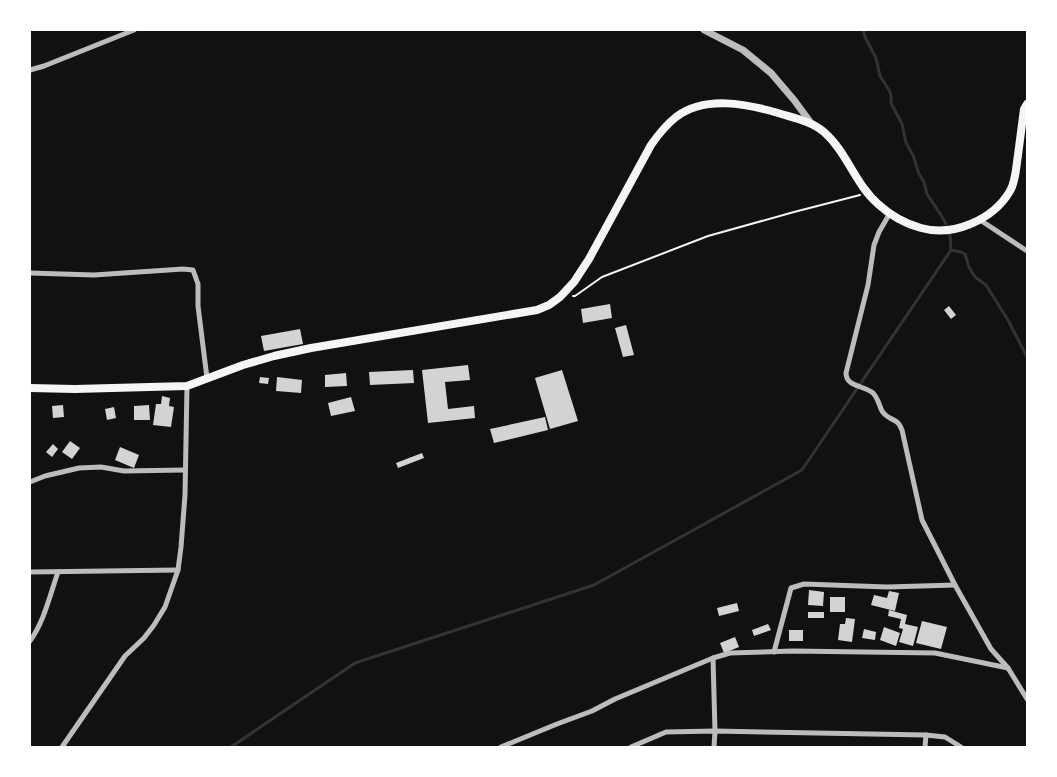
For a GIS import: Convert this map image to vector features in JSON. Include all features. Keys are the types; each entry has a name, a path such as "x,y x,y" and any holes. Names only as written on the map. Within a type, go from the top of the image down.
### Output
{"main road":[{"path":"30,388 75,389 187,386 274,356 311,348 537,310 549,305 560,297 574,282 589,259 651,146 664,128 677,116 695,107 712,103 760,108 811,123 824,132 838,147 867,193 890,213 906,223 923,229 942,230 962,226 980,220 1000,206 1010,190 1015,178 1024,109 1027,104"}],"street":[{"path":"30,70 134,30"},
{"path":"704,30 744,50 771,73 811,123"},
{"path":"890,213 874,245 868,285 846,378 848,382 872,393 882,412 898,423 902,430 922,520 955,585 991,648 1008,668 1027,698"},
{"path":"980,220 1027,251"},
{"path":"30,273 94,275 183,268 193,270 198,284 198,306 207,378"},
{"path":"62,747 124,656 144,638 154,625 165,607 178,570 182,538 187,386"},
{"path":"30,482 45,476 79,468 101,467 124,471 184,470"},
{"path":"30,572 178,570"},
{"path":"30,641 36,634 58,572"},
{"path":"774,652 792,588 804,584 887,587 955,585"},
{"path":"501,747 592,711 614,699 712,658 730,653 935,653 1008,668"},
{"path":"712,658 714,747"},
{"path":"631,747 666,732 715,731 926,734 945,737 961,747"},
{"path":"925,747 926,734"}],"path":[{"path":"560,297 575,296 602,277 708,236 867,193"}],"building":[{"path":"610,304 612,318 583,323 581,309"},
{"path":"949,306 956,315 951,319 944,310"},
{"path":"626,325 634,355 623,357 615,328"},
{"path":"300,329 303,344 264,351 261,336"},
{"path":"468,365 470,380 445,382 448,409 474,406 475,418 428,423 422,370"},
{"path":"413,370 414,383 370,385 369,372"},
{"path":"562,370 578,421 550,429 535,378"},
{"path":"346,373 347,386 325,387 325,375"},
{"path":"260,377 269,378 268,384 259,383"},
{"path":"277,377 302,380 301,393 276,391"},
{"path":"162,396 170,398 169,406 174,407 171,427 153,425 156,404 161,404"},
{"path":"351,397 355,411 331,416 328,403"},
{"path":"63,405 64,417 53,418 52,406"},
{"path":"149,405 150,420 134,420 134,406"},
{"path":"114,407 116,418 107,420 105,409"},
{"path":"545,417 548,430 494,443 490,429"},
{"path":"70,441 80,448 72,459 62,452"},
{"path":"53,444 58,449 52,457 46,452"},
{"path":"120,447 139,455 134,468 115,460"},
{"path":"422,453 424,458 398,468 396,463"},
{"path":"809,590 824,592 823,606 808,605"},
{"path":"889,591 899,593 895,611 871,605 874,595 887,598"},
{"path":"830,597 845,597 845,612 830,612"},
{"path":"737,603 739,611 719,616 717,608"},
{"path":"889,610 907,615 905,624 918,627 913,646 899,642 903,629 899,628 901,619 888,616"},
{"path":"808,612 824,612 824,618 808,618"},
{"path":"846,618 855,619 852,642 838,640 840,624 845,624"},
{"path":"922,621 947,627 941,649 916,643"},
{"path":"768,624 771,630 754,636 752,630"},
{"path":"884,627 900,633 896,646 880,640"},
{"path":"864,629 876,632 875,640 862,638"},
{"path":"789,630 803,630 803,641 789,641"},
{"path":"735,637 739,647 724,653 720,643"}],"waterway":[{"path":"863,30 876,58 880,76 891,95 891,103 902,124 906,143 913,155 927,194 946,224"},
{"path":"950,235 951,250 965,254 969,267 975,277 986,285 1008,320 1027,357"},
{"path":"231,747 355,663 594,585 802,470 951,250"}]}
